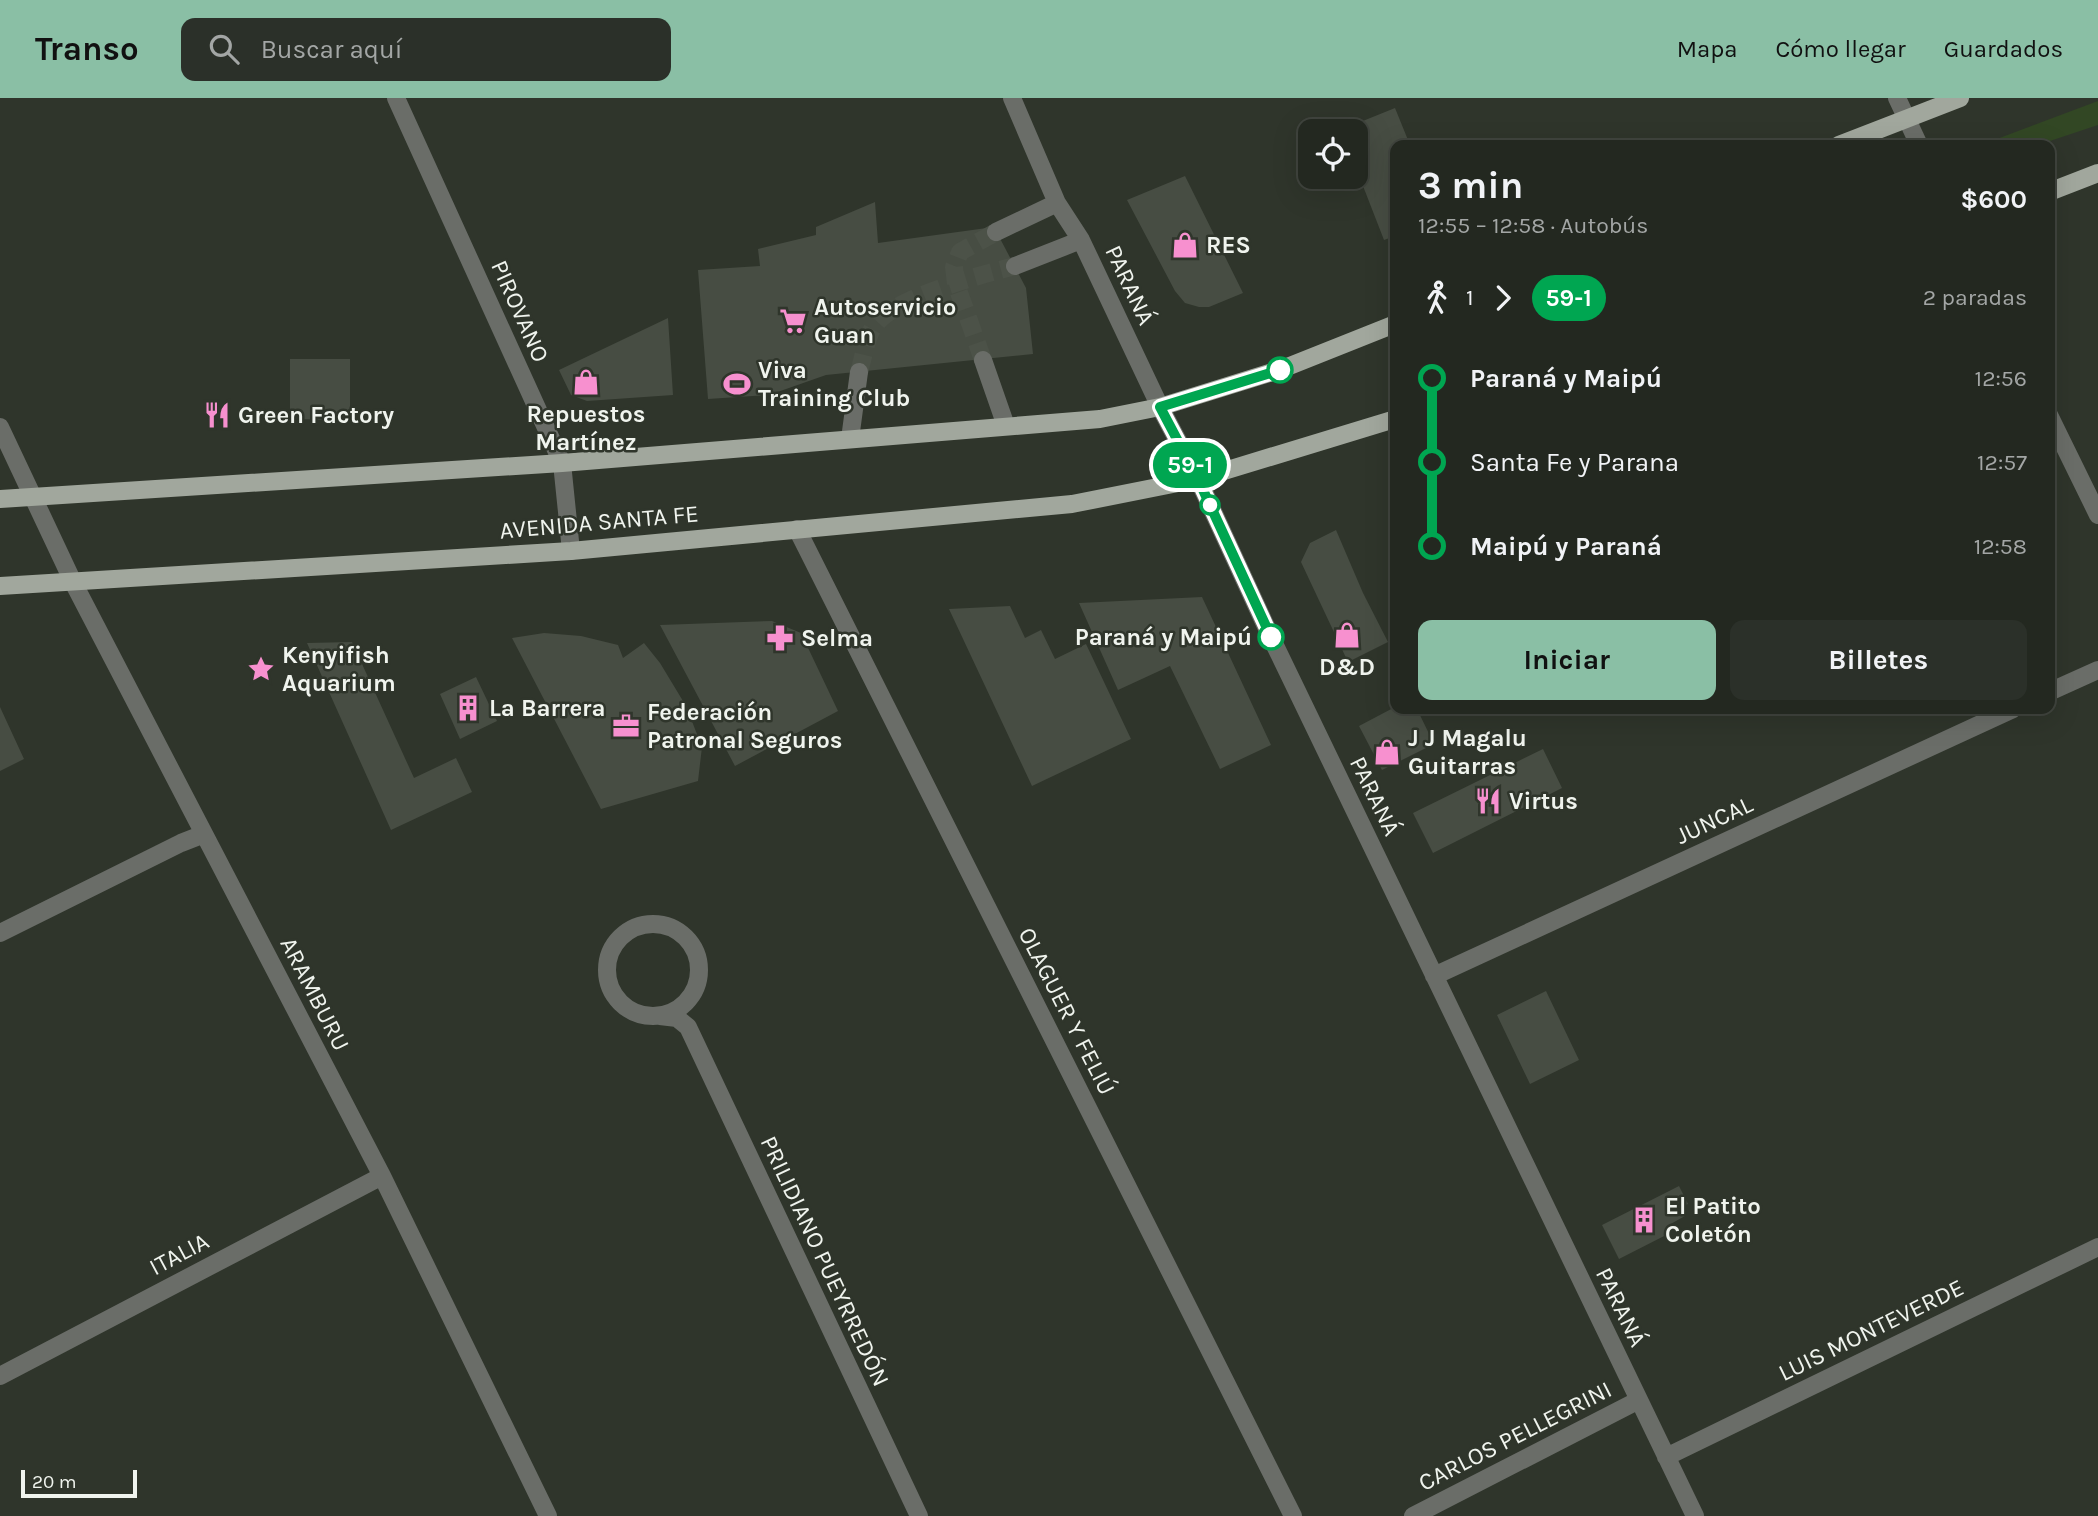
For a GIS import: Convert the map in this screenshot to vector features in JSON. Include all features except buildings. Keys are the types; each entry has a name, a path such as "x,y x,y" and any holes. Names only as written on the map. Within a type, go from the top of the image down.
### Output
{"main road":[{"path":"1851,140 1960,98"},
{"path":"2055,190 2098,173"},
{"path":"0,499 562,463 1100,419 1160,407 1282,369 1390,326"},
{"name":"AVENIDA SANTA FE","path":"0,586 571,551 1072,504 1198,479 1390,421"}],"street":[{"name":"PIROVANO","path":"397,98 562,463 571,551"},
{"name":"PARANÁ","path":"1012,98 1057,203 1081,240 1160,407 1198,479 1269,633 1695,1516"},
{"path":"1897,98 1917,140"},
{"path":"996,232 1057,203"},
{"path":"1015,266 1081,240"},
{"path":"983,360 1006,426"},
{"path":"850,439 859,372"},
{"name":"ARAMBURU","path":"0,427 74,582 382,1176 548,1516"},
{"path":"2055,427 2098,515"},
{"name":"OLAGUER Y FELIÚ","path":"797,528 1293,1516"},
{"path":"2055,689 2098,670"},
{"name":"JUNCAL","path":"1434,976 2002,714"},
{"path":"0,933 204,834"},
{"path":"640,925 665,925 678,930 695,950 699,976 688,1011 688,1027 677,1018 641,1015 628,1009 611,990 607,977 611,951 628,931 640,925"},
{"path":"660,1016 679,1009 693,992"},
{"name":"PRILIDIANO PUEYRREDÓN","path":"688,1027 919,1516"},
{"name":"ITALIA","path":"0,1376 382,1176"},
{"name":"LUIS MONTEVERDE","path":"1666,1457 2098,1247"},
{"name":"CARLOS PELLEGRINI","path":"1413,1516 1639,1400"}],"green space":[{"path":"2098,101 2098,125 2053,140 1994,140"}],"tunnel":[{"path":"983,360 956,284 954,267 960,252 996,232"},
{"path":"859,372 870,334 885,315 940,288 1015,266"}],"bus line":[{"name":"59-1","path":"1271,637 1198,479 1160,407 1280,370"}],"place":[{"name":"RES","path":"1185,245"},
{"name":"Autoservicio Guan","path":"793,321"},
{"name":"Repuestos Martínez","path":"586,382"},
{"name":"Viva Training Club","path":"737,384"},
{"name":"Green Factory","path":"217,415"},
{"name":"D&D","path":"1347,635"},
{"name":"Paraná y Maipú","path":"1271,637"},
{"name":"Selma","path":"780,638"},
{"name":"Kenyifish Aquarium","path":"261,669"},
{"name":"La Barrera","path":"468,708"},
{"name":"Federación Patronal Seguros","path":"626,726"},
{"name":"J J Magalu Guitarras","path":"1387,752"},
{"name":"Virtus","path":"1488,801"},
{"name":"El Patito Coletón","path":"1644,1220"}]}
